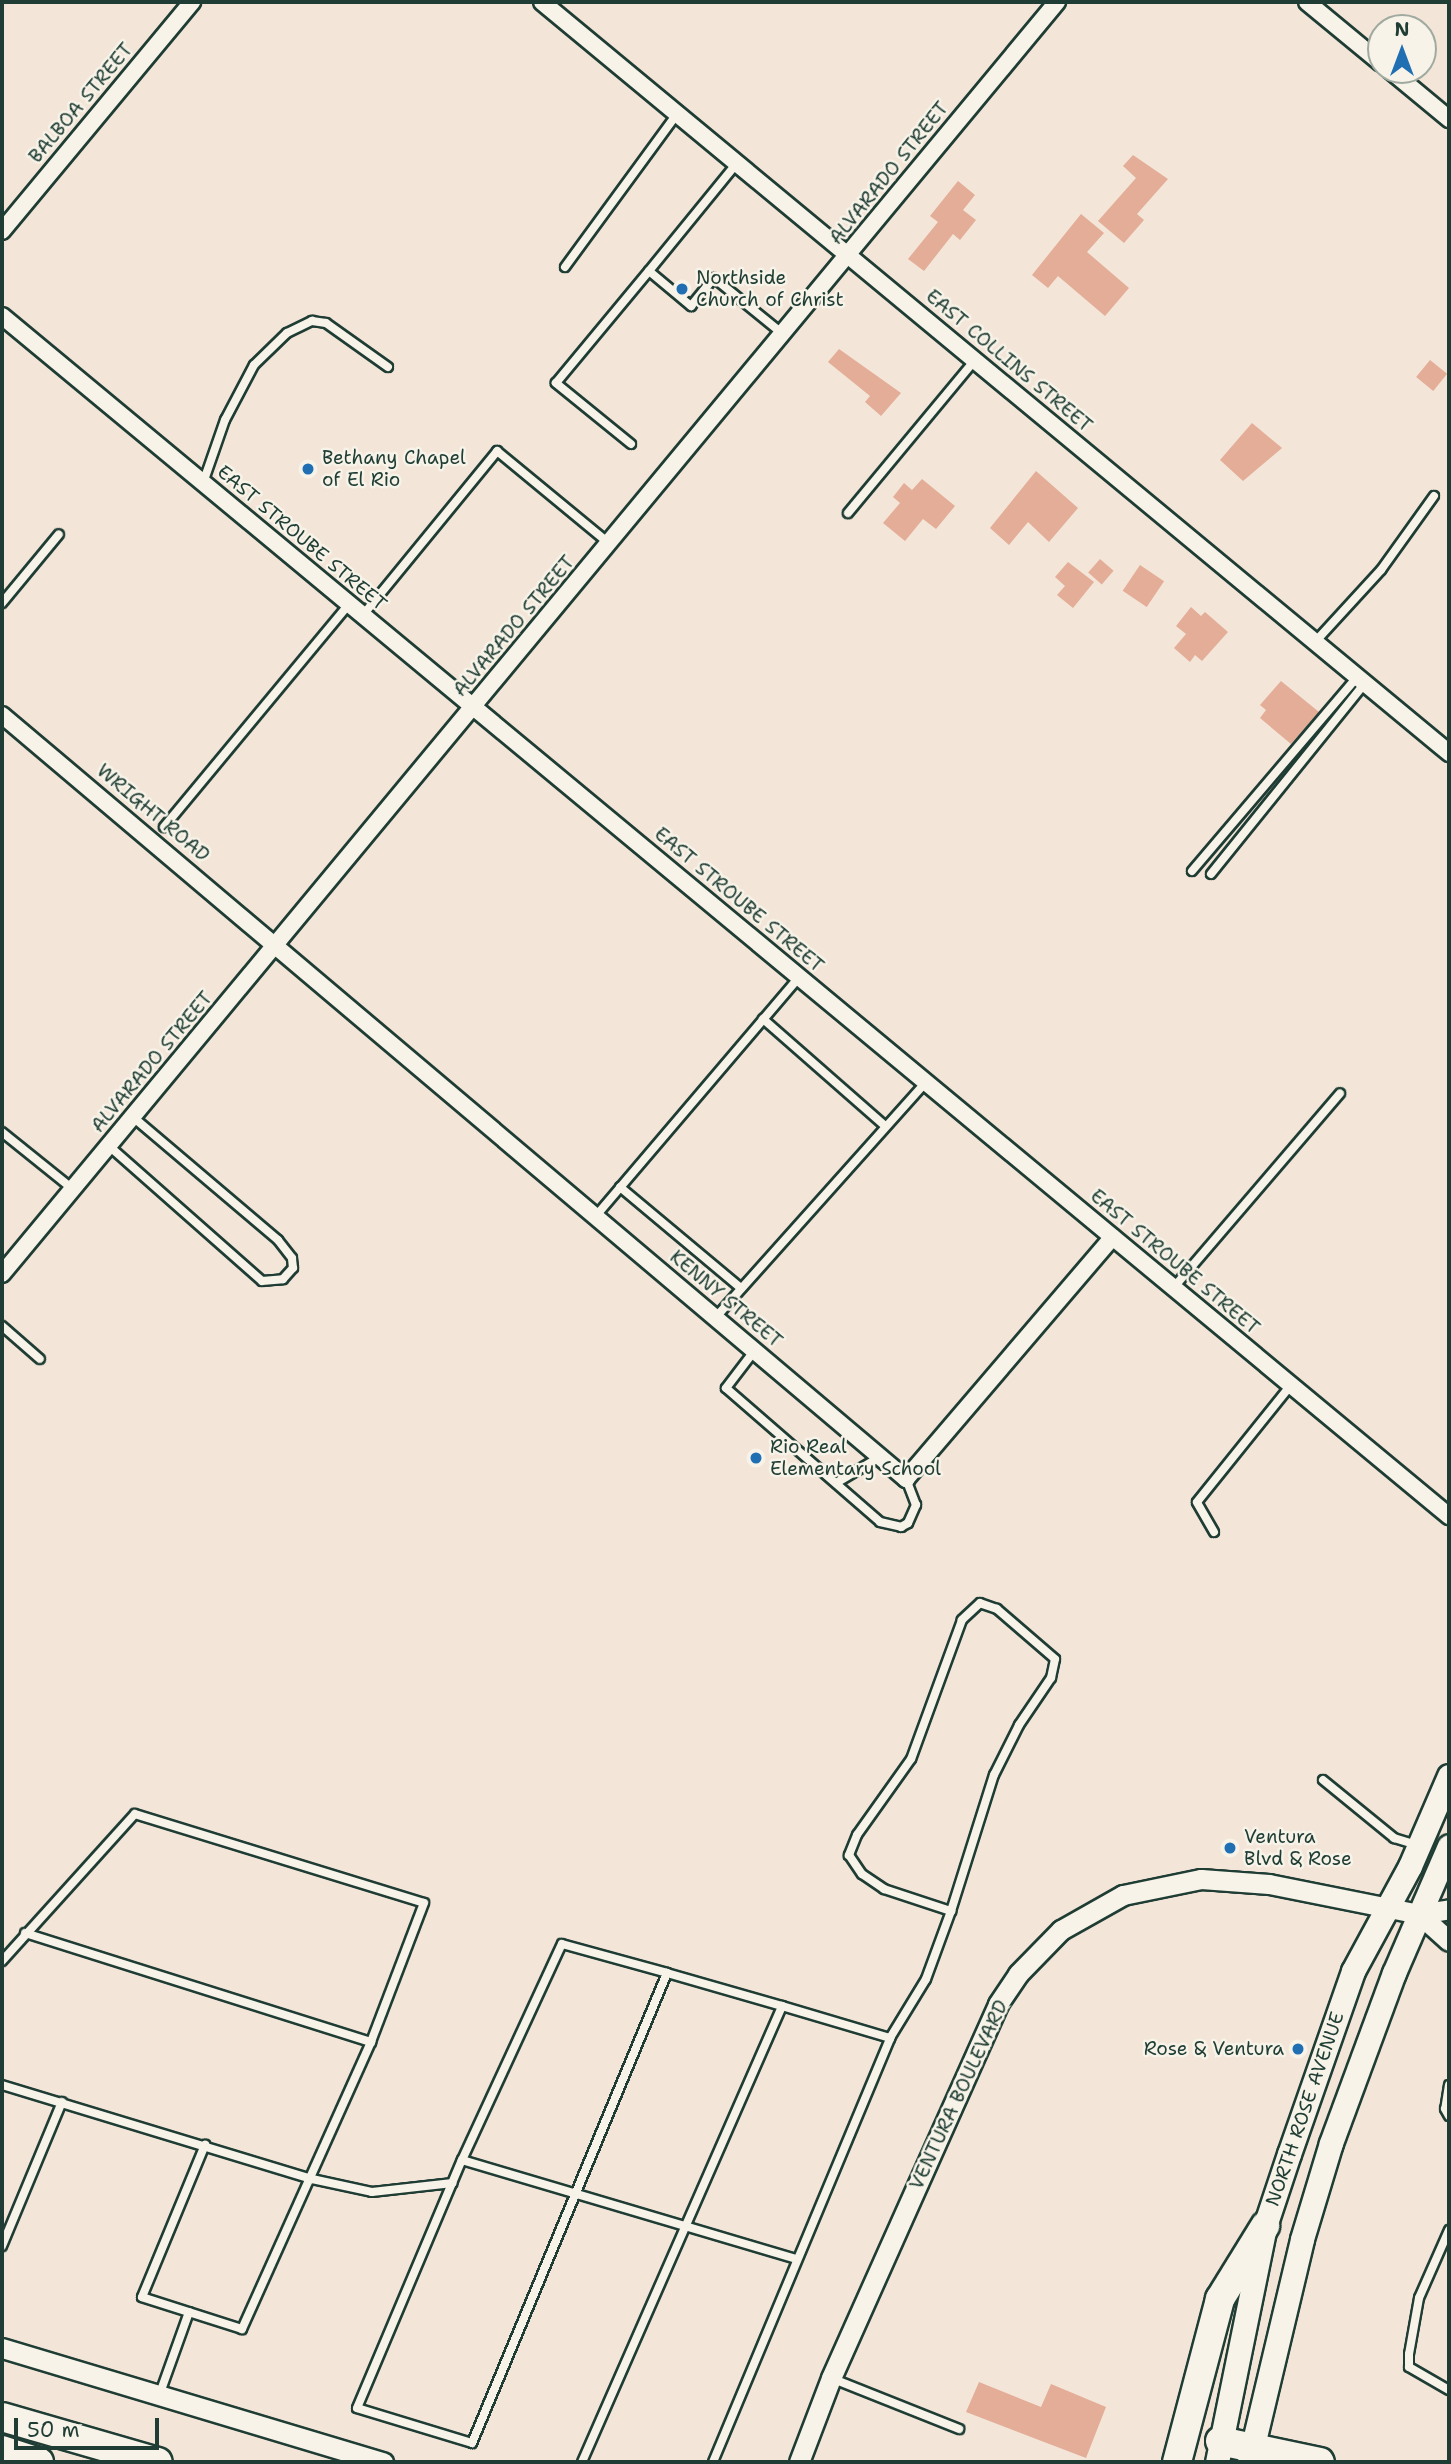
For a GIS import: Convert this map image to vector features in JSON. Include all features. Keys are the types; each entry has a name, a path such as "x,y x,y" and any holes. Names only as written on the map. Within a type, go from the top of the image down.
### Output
{"highway":[{"path":"1177,2462 1220,2299 1265,2226"},
{"path":"2,2417 158,2462"},
{"path":"2,2450 39,2462"},
{"path":"1218,2452 1320,2462"}],"main road":[{"name":"NORTH ROSE AVENUE","path":"1218,2452 1265,2226 1353,1971 1419,1846 1449,1776"},
{"name":"NORTH ROSE AVENUE","path":"1250,2454 1331,2143 1419,1914 1449,1846"}],"street":[{"name":"BALBOA STREET","path":"2,231 192,2"},
{"name":"EAST COLLINS STREET","path":"542,2 1449,753"},
{"name":"ALVARADO STREET","path":"2,1274 610,544 1056,2"},
{"path":"1307,2 1367,51"},
{"path":"1407,84 1449,119"},
{"name":"EAST STROUBE STREET","path":"2,316 1449,1516"},
{"name":"WRIGHT ROAD","path":"2,715 266,934 275,947"},
{"name":"KENNY STREET","path":"275,947 906,1479"},
{"path":"906,1479 1113,1237"},
{"name":"VENTURA BOULEVARD","path":"799,2462 831,2378 998,2004 1018,1974 1061,1930 1124,1895 1201,1880 1269,1884 1419,1914"},
{"path":"1419,1914 1449,1909"},
{"path":"1419,1914 1449,1941"},
{"path":"2,2348 160,2393 383,2462"}],"lane":[{"path":"565,267 677,114"},
{"path":"631,444 556,383 737,163"},
{"path":"649,271 691,306 714,278 783,334"},
{"path":"203,483 225,420 254,365 287,333 312,321 326,323 388,367"},
{"path":"848,513 975,360"},
{"path":"363,615 497,451 610,544"},
{"path":"1315,642 1381,570 1434,496"},
{"path":"2,603 59,534"},
{"path":"164,827 349,604"},
{"path":"1192,871 1361,680"},
{"path":"1211,874 1361,680"},
{"path":"595,1217 799,977"},
{"path":"763,1019 884,1125"},
{"path":"716,1317 884,1125 926,1082"},
{"path":"1174,1287 1340,1093"},
{"path":"109,1146 262,1281 283,1279 293,1268 292,1258 278,1240 133,1117"},
{"path":"2,1132 73,1189"},
{"path":"620,1187 741,1288"},
{"path":"2,1326 40,1359"},
{"path":"755,1350 726,1388 880,1522 901,1527 908,1523 916,1505 906,1479"},
{"path":"1214,1532 1197,1502 1291,1385"},
{"path":"836,1483 880,1457"},
{"path":"713,2462 890,2038 926,1979 951,1911 994,1774 1019,1725 1051,1678 1055,1659 997,1609 980,1603 962,1619 911,1759 857,1835 849,1856 862,1874 884,1888 951,1911"},
{"path":"1323,1780 1394,1838 1419,1846"},
{"path":"2,1961 135,1814 424,1903 371,2042 312,2179 242,2329 142,2297 205,2145"},
{"path":"26,1933 371,2042"},
{"path":"667,1973 579,2194 472,2443 357,2408 462,2160 562,1944 667,1973 890,2038"},
{"path":"582,2462 682,2225 782,2006"},
{"path":"2,2085 312,2179 372,2192 452,2183"},
{"path":"1449,2085 1445,2109 1449,2116"},
{"path":"2,2246 62,2102"},
{"path":"462,2160 797,2259"},
{"path":"1449,2230 1419,2298 1409,2367 1449,2390"},
{"path":"160,2393 189,2312"},
{"path":"831,2378 959,2429"}],"building":[{"path":"1133,155 1168,179 1137,214 1144,220 1124,243 1098,221 1136,178 1123,166"},
{"path":"958,181 975,195 963,210 976,220 960,240 953,234 924,271 908,259 938,222 930,216"},
{"path":"1081,214 1104,233 1087,252 1129,288 1105,316 1058,276 1048,288 1032,275"},
{"path":"839,349 901,393 881,416 865,402 870,396 828,362"},
{"path":"1430,360 1447,374 1433,391 1416,377"},
{"path":"1252,423 1282,448 1243,481 1220,460"},
{"path":"1036,471 1078,508 1049,542 1028,522 1009,545 990,528"},
{"path":"922,479 955,506 936,529 923,519 905,541 883,523 900,503 893,497 904,483 912,490"},
{"path":"1100,559 1114,571 1102,584 1088,573"},
{"path":"1068,562 1094,582 1073,608 1057,595 1065,586 1055,577"},
{"path":"1140,565 1164,581 1147,607 1123,591"},
{"path":"1191,607 1201,616 1205,612 1228,632 1202,661 1195,655 1190,662 1174,648 1186,634 1176,626"},
{"path":"1281,681 1319,712 1291,744 1260,718 1266,710 1260,705"},
{"path":"979,2382 1041,2407 1051,2384 1106,2407 1086,2458 966,2412"}],"place":[{"name":"Northside Church of Christ","path":"682,289"},
{"name":"Bethany Chapel of El Rio","path":"308,469"},
{"name":"Rio Real Elementary School","path":"756,1458"},
{"name":"Ventura Blvd & Rose","path":"1230,1848"},
{"name":"Rose & Ventura","path":"1298,2049"}]}
